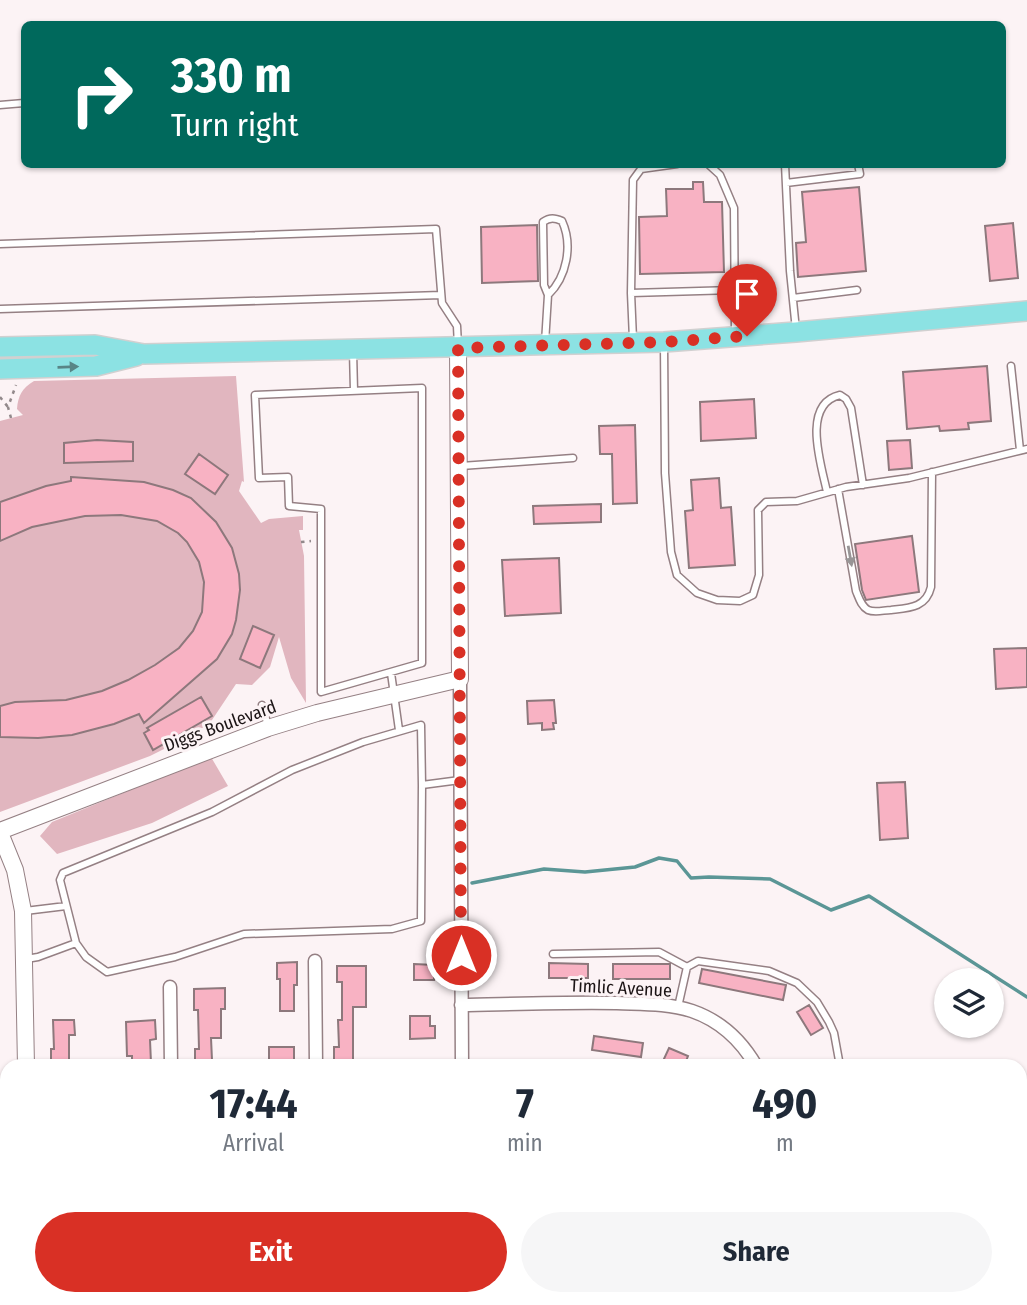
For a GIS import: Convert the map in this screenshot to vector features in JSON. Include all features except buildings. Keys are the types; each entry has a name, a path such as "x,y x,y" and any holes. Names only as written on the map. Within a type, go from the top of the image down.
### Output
{"main road":[{"path":"0,347 95,345 144,354 664,342 1027,311"},
{"path":"0,369 96,366 144,354"}],"street":[{"path":"458,348 462,1059"},
{"name":"Diggs Boulevard","path":"26,1059 23,911 15,870 0,832 268,728 460,679"},
{"path":"315,961 316,1059"},
{"path":"170,987 171,1059"},
{"name":"Timlic Avenue","path":"461,1004 603,1003 677,1008 691,1011 726,1029 739,1040 751,1059"}],"lane":[{"path":"0,105 21,103"},
{"path":"634,343 631,293 633,180 641,169 648,168"},
{"path":"712,168 720,175 734,208 735,338"},
{"path":"785,168 796,332"},
{"path":"786,183 860,174 859,168"},
{"path":"544,344 548,295 544,285 543,222 548,218 555,218 562,221 567,232 565,264 557,287 548,295"},
{"path":"0,244 436,229 442,303 457,326 458,348"},
{"path":"631,293 734,290"},
{"path":"793,298 858,290"},
{"path":"0,309 441,295"},
{"path":"664,342 665,473 671,552 677,575 697,593 717,600 740,601 753,595 759,575 758,510 766,502 797,500 838,489 909,478 1024,449 1011,366"},
{"path":"353,349 354,391"},
{"path":"422,388 422,663 321,692 320,509 289,506 288,477 259,478 255,395 354,391 422,388"},
{"path":"827,492 817,425 822,404 830,397 840,395 851,408 863,485"},
{"path":"459,467 573,458"},
{"path":"838,489 856,591 861,603 872,611 915,608 929,596 931,587 932,472"},
{"path":"391,673 399,730"},
{"path":"262,705 268,728"},
{"path":"422,726 421,921 392,929 244,934 175,957 107,972 86,957 76,943 60,880 63,873 212,812 292,770 399,730 422,726"},
{"path":"422,785 460,780"},
{"path":"23,911 66,906"},
{"path":"26,959 76,943"},
{"path":"552,954 659,952 687,967"},
{"path":"677,1008 687,967 698,961 769,971 790,979 817,1002 830,1022 839,1059"}],"path":[{"path":"8,407 18,379"},
{"path":"0,397 8,407 11,418"},
{"path":"301,542 321,540"}],"shaded area":[{"path":"236,376 244,482 242,481 239,491 261,523 269,519 303,516 303,530 299,530 304,556 306,703 291,678 279,637 270,667 252,685 236,684 210,723 190,736 150,756 0,812 0,421 23,415 17,409 18,400 21,393 34,381"},
{"path":"211,757 228,786 152,823 57,854 40,836 52,822"}],"waterway":[{"path":"472,883 544,869 585,872 635,867 659,858 677,861 691,878 770,879 831,910 869,896 1027,997"}],"route":[{"path":"461,955 458,348 664,342 747,336"}]}
